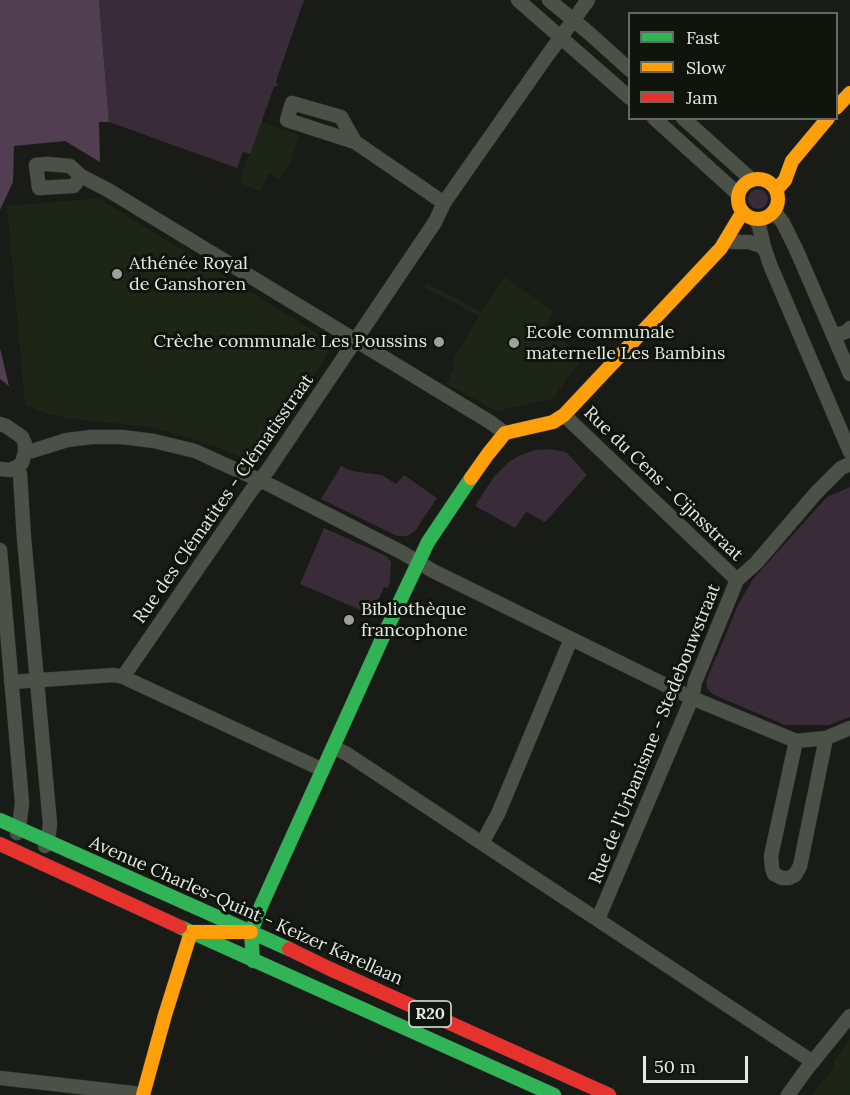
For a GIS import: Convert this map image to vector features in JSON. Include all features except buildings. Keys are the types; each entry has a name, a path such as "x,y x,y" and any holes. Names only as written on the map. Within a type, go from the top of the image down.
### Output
{"street":[{"path":"518,0 628,96"},
{"path":"549,0 628,68"},
{"name":"Rue des Clématites - Clématisstraat","path":"123,677 251,490 268,470 435,222 444,203 588,0"},
{"path":"838,107 850,93"},
{"path":"656,120 738,194"},
{"path":"685,120 758,180 771,184 776,190 778,201 774,211 766,218 755,219 746,216 742,213 737,201 738,194 745,183 758,180 792,161"},
{"path":"776,190 785,180 792,161 826,120"},
{"path":"355,142 444,203"},
{"path":"81,176 108,190 505,433"},
{"path":"774,211 796,249 850,374"},
{"path":"726,245 742,213"},
{"path":"253,961 251,932 264,900 381,641 425,548 435,532 505,433 553,422 564,415 726,245 755,219"},
{"path":"755,219 764,247 850,452"},
{"path":"726,245 749,242 764,247"},
{"path":"834,336 850,328"},
{"name":"Rue du Cens - Cijnsstraat","path":"564,415 737,580"},
{"path":"0,424 22,437 25,444 22,463 10,470 0,470"},
{"path":"25,452 67,440 92,437 122,437 195,451 692,698 796,741 826,738 850,728"},
{"name":"Rue de l'Urbanisme - Stedebouwstraat","path":"598,919 692,698 695,682 737,580 756,563 816,493 841,468 850,464"},
{"path":"17,467 20,474 50,824 48,841 38,861"},
{"path":"0,550 22,803 19,828 5,846"},
{"path":"482,843 498,814 572,639"},
{"path":"11,682 114,675 123,677 323,770"},
{"path":"796,741 771,856 774,874 782,878 795,875 800,866 826,738"},
{"path":"333,747 347,754 813,1062"},
{"name":"Avenue Charles-Quint - Keizer Karellaan","path":"0,820 609,1095"},
{"name":"R20","path":"5,846 532,1091 554,1095"},
{"path":"0,1078 142,1095 191,932 251,932"},
{"path":"788,1095 850,1016"}],"shaded area":[{"path":"0,0 99,0 109,122 99,122 100,162 65,141 14,146 13,182 0,210"},
{"path":"99,0 304,0 276,81 278,86 274,87 250,154 243,152 237,168 109,122"},
{"path":"261,122 299,135 291,161 279,179 269,173 261,191 239,183"},
{"path":"758,189 765,192 768,199 765,206 758,209 751,206 748,199 751,192"},
{"name":"Athénée Royal de Ganshoren","path":"98,198 330,341 333,345 257,458 248,461 197,440 157,429 65,418 25,405 7,206"},
{"name":"Ecole communale maternelle Les Bambins","path":"504,277 553,310 547,327 583,358 552,399 496,411 447,384 454,366 451,364 479,316 424,287 427,283 481,312"},
{"path":"0,348 9,386 0,379"},
{"path":"549,449 566,452 587,475 545,522 526,512 515,528 475,506 493,478 510,461 535,450"},
{"path":"341,466 352,471 382,475 396,484 404,475 437,498 415,531 407,536 397,536 321,499"},
{"path":"850,487 850,717 829,725 785,725 712,694 707,688 706,681 739,603 753,579 827,497"},
{"path":"324,528 386,556 391,562 388,588 384,587 372,615 300,584"},
{"path":"850,1039 850,1095 812,1095 834,1067 835,1059"}],"traffic: fast":[{"path":"253,961 251,932 261,906 428,542 471,478"},
{"path":"0,820 289,949"},
{"path":"180,927 554,1095"}],"traffic: slow":[{"path":"838,106 850,93"},
{"path":"776,190 785,180 792,161 826,120"},
{"path":"758,179 766,180 772,185 777,191 778,199 777,207 772,213 766,218 758,219 750,218 744,213 739,207 738,199 739,191 744,185 750,180 758,179"},
{"path":"471,478 505,433 553,422 564,415 721,248 742,213"},
{"path":"143,1095 191,932 251,932"}],"traffic: jam":[{"path":"0,844 180,927"},
{"path":"289,949 609,1095"}],"place":[{"name":"Athénée Royal de Ganshoren","path":"117,274"},
{"name":"Crèche communale Les Poussins","path":"439,342"},
{"name":"Ecole communale maternelle Les Bambins","path":"514,343"},
{"name":"Bibliothèque francophone","path":"349,620"}]}
